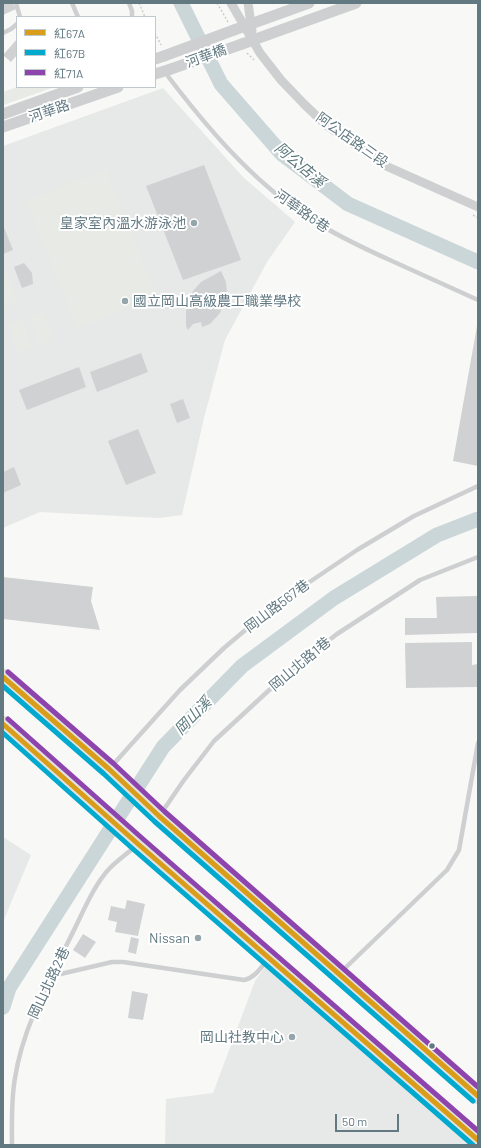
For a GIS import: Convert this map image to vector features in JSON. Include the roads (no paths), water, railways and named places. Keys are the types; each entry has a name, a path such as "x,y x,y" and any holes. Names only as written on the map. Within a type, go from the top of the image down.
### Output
{"main road":[{"path":"3,677 478,1096"},
{"path":"3,724 138,844 478,1140"}],"street":[{"path":"231,3 239,26 247,42 356,3"},
{"path":"239,26 250,3"},
{"path":"239,26 309,3"},
{"name":"河華橋","path":"160,53 239,26"},
{"name":"河華橋","path":"163,71 247,42"},
{"name":"阿公店路三段","path":"247,42 260,53 281,80 326,125 386,166 478,207"},
{"name":"河華路","path":"3,114 75,88"},
{"name":"河華路","path":"3,127 115,88"}],"lane":[{"path":"16,3 20,16"},
{"path":"72,3 78,16"},
{"path":"129,3 132,16"},
{"path":"3,33 16,25"},
{"name":"河華路6巷","path":"163,71 225,146 276,194 306,216 338,236 478,300"},
{"name":"岡山路567巷","path":"111,771 180,690 224,648 274,606 357,550 414,516 478,486"},
{"name":"岡山北路1巷","path":"157,813 214,741 292,669 337,634 420,580 478,557"},
{"path":"339,974 447,870 455,857 459,850 478,743"},
{"name":"岡山北路2巷","path":"12,1145 11,1115 15,1078 23,1042 36,1008 87,904 102,879 109,869 138,844"},
{"path":"52,976 112,962 244,980 250,979 254,976 269,958"}],"waterway":[{"name":"阿公店溪","path":"181,3 221,84 282,154 348,204 478,262"},
{"name":"岡山溪","path":"3,1007 9,988 163,747 242,666 334,598 437,535 478,519"}],"place":[{"name":"皇家室內溫水游泳池","path":"194,223"},
{"name":"國立岡山高級農工職業學校","path":"125,301"},
{"name":"Nissan","path":"198,938"},
{"name":"岡山社教中心","path":"292,1037"}]}
